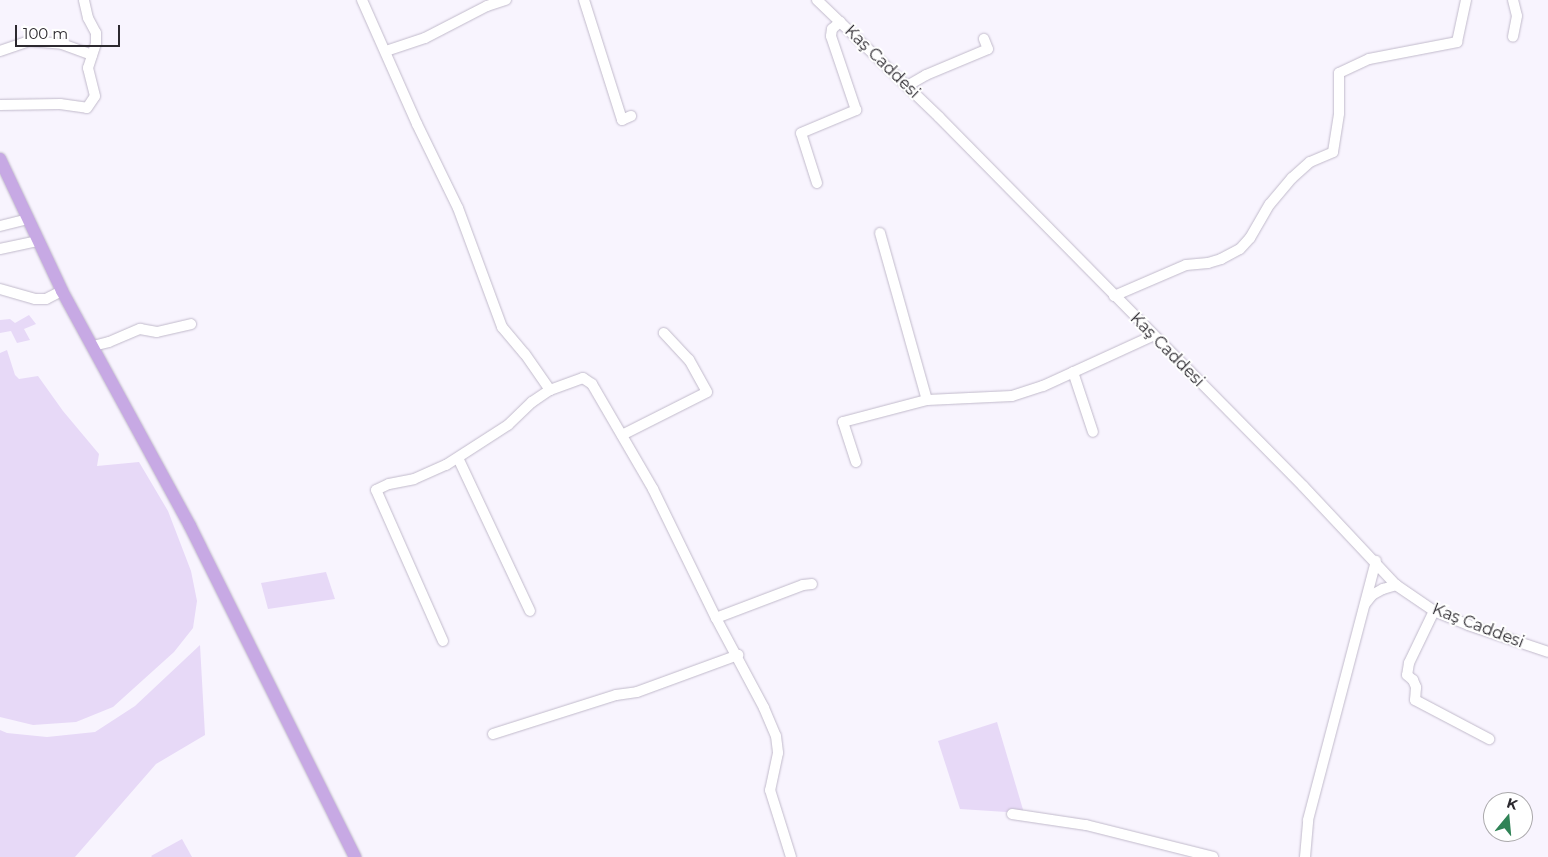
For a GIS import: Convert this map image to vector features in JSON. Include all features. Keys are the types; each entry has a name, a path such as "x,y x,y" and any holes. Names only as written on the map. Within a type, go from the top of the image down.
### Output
{"main road":[{"path":"0,159 62,291 190,526 355,857"}],"street":[{"path":"0,105 70,104 78,108 87,108 95,96 88,68 96,33 88,18 84,0"},
{"path":"362,0 417,124 458,208 502,327 525,354 550,390"},
{"path":"386,51 425,38 487,6 506,0"},
{"path":"584,0 622,120 631,116"},
{"name":"Kaş Caddesi","path":"817,0 907,86 1376,561 1396,584 1434,611 1468,625 1548,652"},
{"path":"1114,296 1186,265 1208,263 1221,259 1240,248 1250,238 1270,204 1292,178 1310,162 1333,152 1339,113 1339,74 1369,59 1457,42 1466,0"},
{"path":"1513,0 1517,16 1513,37"},
{"path":"817,183 801,133 856,110 831,36 832,29 840,22"},
{"path":"907,86 926,75 988,49 984,39"},
{"path":"0,51 29,41 62,44 92,55"},
{"path":"0,226 28,219"},
{"path":"880,233 927,400"},
{"path":"0,250 38,241"},
{"path":"0,289 35,299 46,299 62,291"},
{"path":"93,346 109,342 140,329 157,332 192,324"},
{"path":"622,436 707,392 689,360 664,333"},
{"path":"856,462 843,422 927,400 1012,396 1073,372 1152,336"},
{"path":"1073,372 1093,432"},
{"path":"443,641 376,490 389,484 414,479 458,458 508,425 532,402 550,390 583,378 592,384 653,489 716,618 738,655 776,736 778,753 770,790 791,857"},
{"path":"458,458 530,611"},
{"path":"1305,857 1308,820 1376,561"},
{"path":"716,618 802,585 812,584"},
{"path":"1363,606 1372,595 1396,584"},
{"path":"1434,611 1409,663 1407,675 1413,680 1416,687 1415,700 1489,739"},
{"path":"493,734 616,695 637,692 738,655"},
{"path":"1012,814 1086,825 1213,857"}],"shaded area":[{"path":"29,315 36,324 24,329 30,340 17,343 11,331 0,333 0,320 10,319 15,323"},
{"path":"7,350 15,375 19,379 38,376 63,411 99,454 97,466 139,462 168,511 191,571 197,601 193,628 174,652 113,707 76,722 33,725 0,717 0,353"},
{"path":"326,572 335,599 268,609 261,583"},
{"path":"200,645 205,735 156,764 75,857 0,857 0,730 7,733 47,737 95,732 135,706"},
{"path":"997,722 1024,813 960,809 938,741"},
{"path":"182,839 192,857 151,856"}]}
